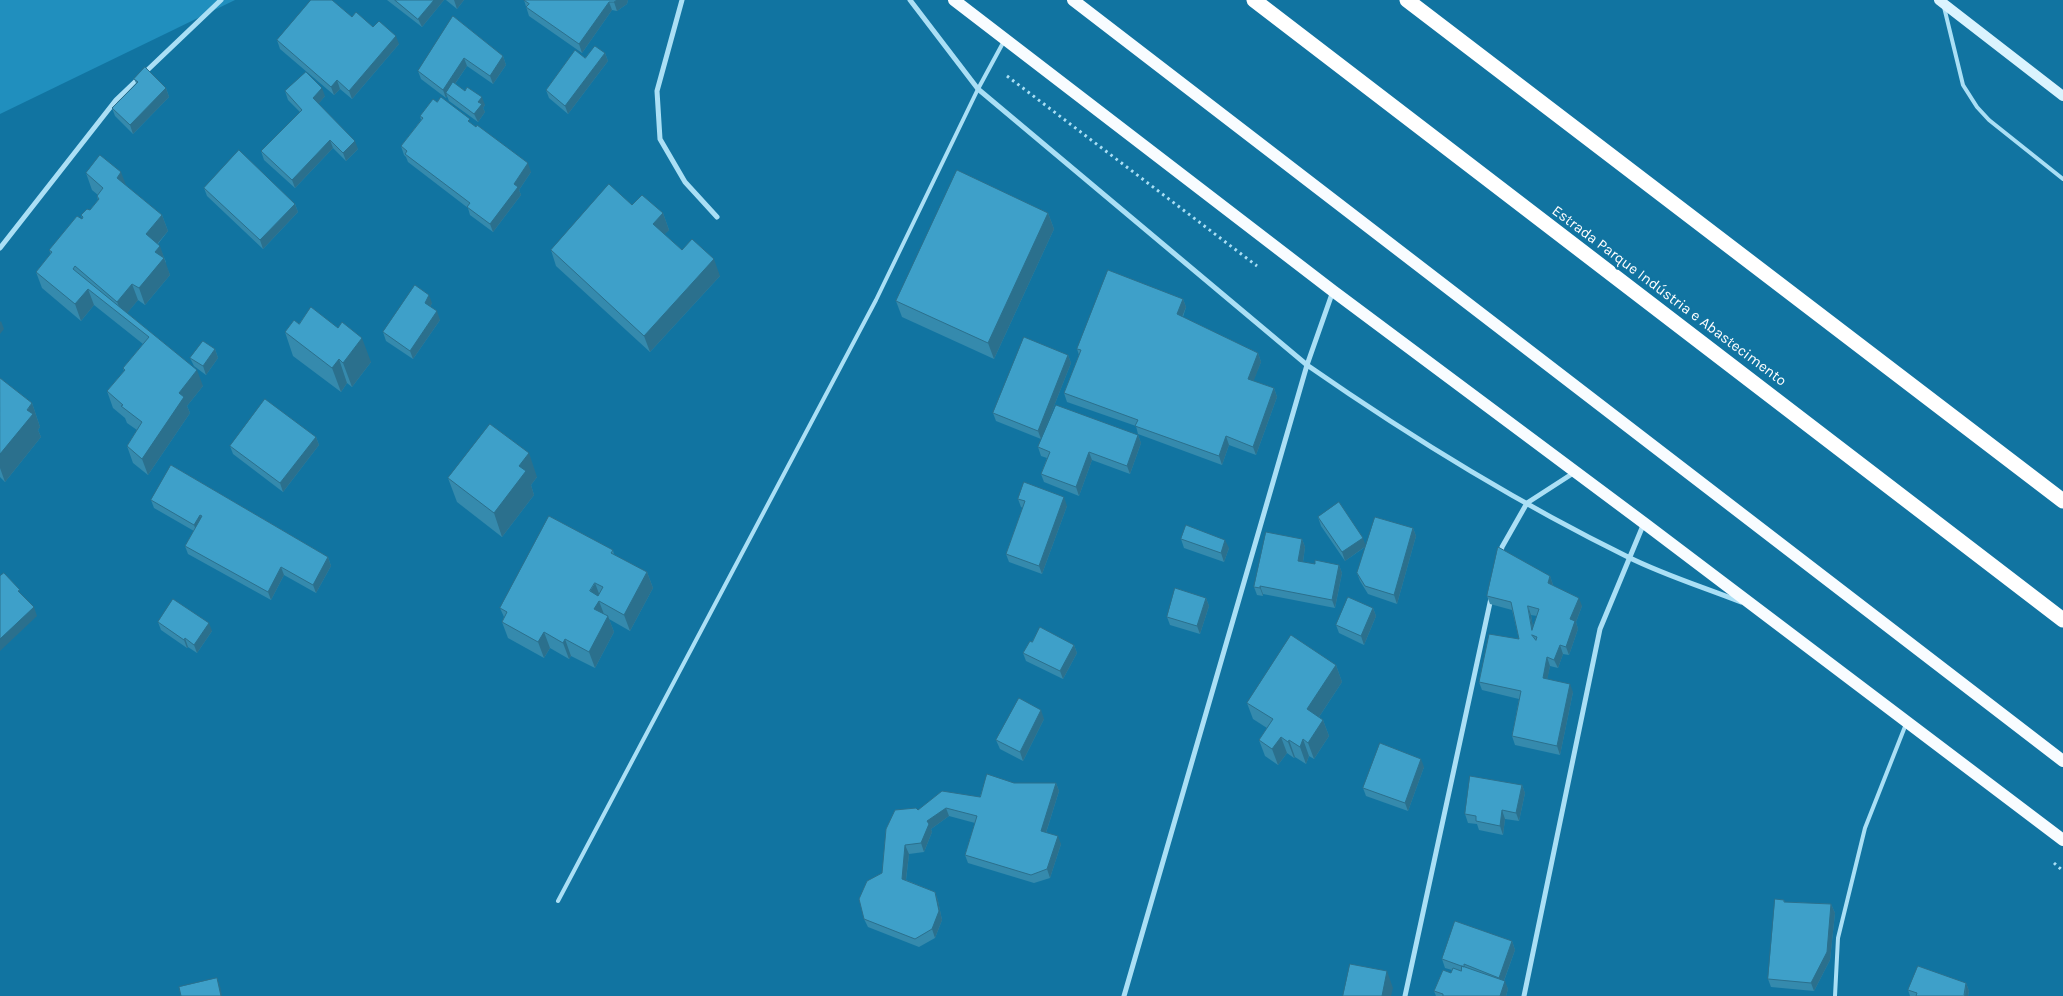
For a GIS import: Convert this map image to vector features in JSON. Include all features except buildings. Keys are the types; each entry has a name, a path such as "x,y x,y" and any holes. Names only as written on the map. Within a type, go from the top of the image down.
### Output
{"highway":[{"name":"Estrada Parque Indústria e Abastecimento","path":"1254,0 2063,620"},
{"path":"1407,0 2063,501"}],"main road":[{"path":"954,0 1333,291 1644,523 2063,840"},
{"path":"1073,0 2063,761"}],"street":[{"path":"0,248 116,100 221,0"},
{"path":"682,0 657,91 660,139 685,182 717,217"},
{"path":"910,0 978,89 1306,365 1368,408 1527,503 1629,558 1757,608"},
{"path":"1941,1 2063,96"},
{"path":"1124,996 1306,365 1333,291"},
{"path":"1498,566 1502,547 1527,503 1575,472"},
{"path":"1524,996 1600,629 1644,523"},
{"path":"1405,996 1491,596"}],"lane":[{"path":"1941,1 1963,85 1977,107 1989,120 2063,179"},
{"path":"558,901 876,300 978,89 1005,39"},
{"path":"1835,996 1838,938 1865,828 1907,722"}],"shaded area":[{"path":"0,0 235,0 0,114"}]}
